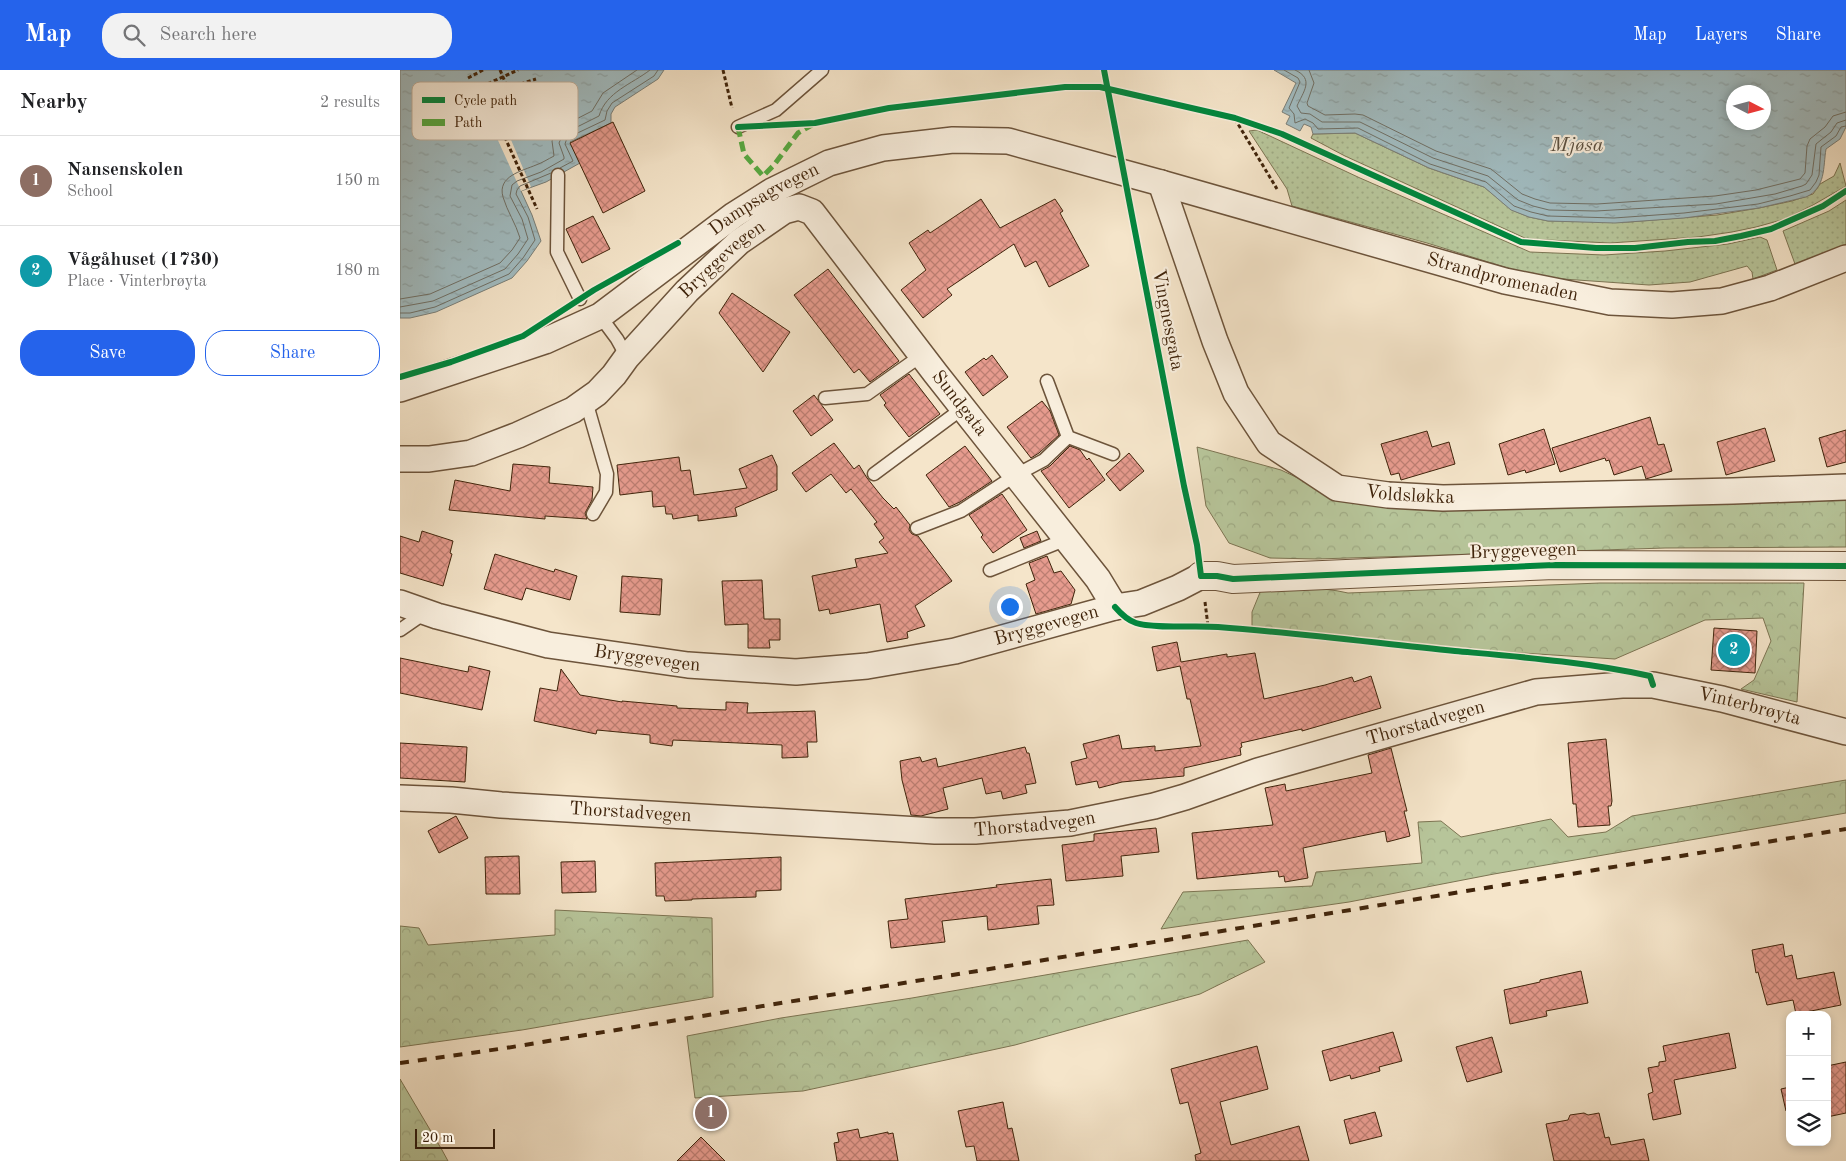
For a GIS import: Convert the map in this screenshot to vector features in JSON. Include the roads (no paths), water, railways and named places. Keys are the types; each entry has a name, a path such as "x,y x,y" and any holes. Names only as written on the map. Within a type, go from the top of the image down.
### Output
{"street":[{"name":"Dampsagvegen","path":"400,389 546,341 600,316 734,215 772,191 829,162 883,148 953,140 1008,141 1160,183"},
{"name":"Strandpromenaden","path":"1160,183 1505,281 1610,302 1672,305 1722,301 1770,288 1846,258"},
{"name":"Voldsløkka","path":"1160,183 1212,332 1236,393 1268,443 1337,488 1388,495 1443,498 1846,487"},
{"name":"Sundgata","path":"799,206 812,212 1098,579 1115,607"},
{"name":"Bryggevegen","path":"400,459 429,459 471,453 494,445 573,410 597,393 614,375 626,357 687,292 739,242 784,211 799,206"},
{"name":"Bryggevegen","path":"400,603 426,612 548,645 688,665 796,672 867,666 955,651 1115,607 1141,602 1178,588 1202,585 1217,576 1233,579 1554,565 1846,566"},
{"name":"Thorstadvegen","path":"400,798 935,831 975,831 1053,825 1154,806 1258,771 1536,692 1622,684 1653,685"},
{"name":"Vinterbrøyta","path":"1653,685 1722,699 1846,732"}],"lane":[{"path":"738,127 776,110 822,70"},
{"path":"558,175 558,252 580,299"},
{"path":"600,316 617,338 626,357"},
{"path":"825,398 867,394 922,355"},
{"path":"1047,380 1068,437 1113,454"},
{"path":"586,401 607,474 606,492 593,514"},
{"path":"874,474 963,408"},
{"path":"917,528 961,512 1016,475 1044,460 1068,437"},
{"path":"990,570 1067,539"},
{"path":"400,630 426,612"}],"water":[{"path":"400,70 664,70 658,79 615,107 611,114 611,123 578,138 578,82 412,82 412,140 574,140 570,142 580,163 546,182 521,191 541,241 512,278 436,312 410,318 400,318"},
{"name":"Mjøsa","path":"1274,70 1846,70 1846,127 1840,139 1826,149 1824,170 1820,183 1812,193 1806,197 1759,208 1684,218 1615,223 1548,221 1529,217 1511,210 1484,187 1429,168 1355,133 1313,134 1311,127 1304,124 1300,131 1286,124 1290,116 1282,112 1296,83"}],"railway":[{"path":"400,1063 506,1048 1846,829"}],"place":[{"name":"Vågåhuset (1730)","path":"1734,650"},
{"name":"Nansenskolen","path":"711,1113"}]}
